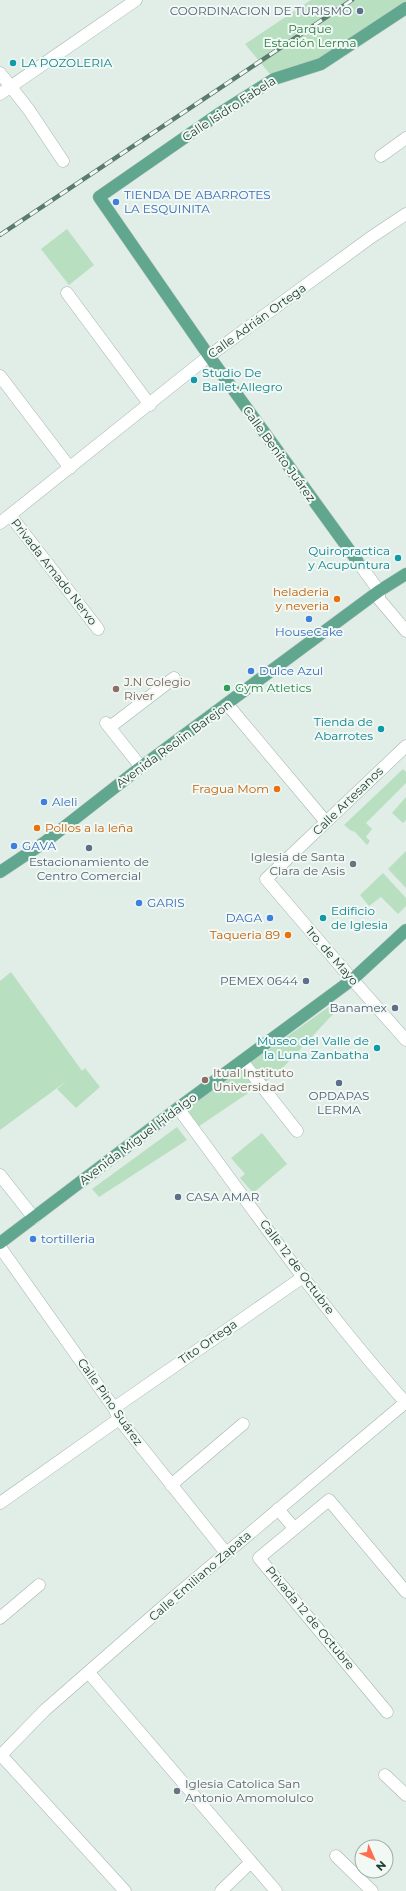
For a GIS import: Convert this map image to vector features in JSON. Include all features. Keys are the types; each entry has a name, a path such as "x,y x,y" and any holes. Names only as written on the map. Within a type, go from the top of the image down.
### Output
{"main road":[{"name":"Calle Isidro Fabela","path":"99,197 220,113 274,79 321,64 406,8"},
{"name":"Calle Benito Juárez","path":"99,197 209,356 358,562"},
{"name":"Avenida Reolin Barejon","path":"0,872 45,842 141,767 380,591 406,574"},
{"name":"Avenida Miguel Hidalgo","path":"0,1243 178,1108 353,979 406,930"}],"street":[{"path":"0,94 136,0"},
{"path":"0,73 29,110 63,161"},
{"path":"380,156 406,138"},
{"name":"Calle Adrián Ortega","path":"0,523 150,405 209,356 370,238 406,214"},
{"path":"66,293 150,405"},
{"path":"0,376 70,468"},
{"name":"Privada Amado Nervo","path":"10,515 98,629"},
{"name":"Calle Benito Juárez","path":"358,562 380,591 379,599 406,631"},
{"path":"141,767 107,724 174,678"},
{"path":"227,704 326,822"},
{"name":"Calle Artesanos","path":"272,872 406,746"},
{"name":"1ro. de Mayo","path":"272,872 267,877 268,882 406,1040"},
{"path":"242,1061 297,1131"},
{"name":"Calle 12 de Octubre","path":"178,1108 303,1277 379,1372 406,1402"},
{"path":"0,1175 34,1218"},
{"name":"Calle Pino Suárez","path":"0,1247 117,1413 171,1485 226,1553"},
{"name":"Tito Ortega","path":"0,1503 117,1413 303,1277"},
{"name":"Calle Emiliano Zapata","path":"0,1755 45,1710 226,1553 406,1402"},
{"path":"171,1485 243,1424"},
{"name":"Privada 12 de Octubre","path":"387,1712 259,1558 329,1500 406,1592"},
{"path":"278,1509 294,1528"},
{"path":"0,1618 39,1586"},
{"path":"89,1673 276,1891"},
{"path":"0,1755 125,1891"},
{"path":"385,1775 406,1795"},
{"path":"336,1856 372,1891"},
{"path":"221,1891 251,1862"}],"green space":[{"name":"Parque Estación Lerma","path":"311,0 406,0 406,8 321,64 274,79 245,44"},
{"path":"67,229 94,265 69,285 41,249"},
{"path":"403,769 406,772 406,783 366,823 372,829 366,837 370,841 367,845 355,832 344,825"},
{"path":"406,797 406,820 403,823 392,813"},
{"path":"406,851 406,888 388,869"},
{"path":"383,873 406,898 406,906 398,914 381,897 369,906 360,895"},
{"path":"11,972 82,1071 85,1068 100,1087 76,1108 57,1089 68,1080 0,1130 0,981"},
{"path":"330,1006 336,1011 278,1073 192,1131 178,1114"},
{"path":"177,1127 187,1140 99,1197 92,1189"},
{"path":"262,1133 287,1164 253,1193 240,1178 245,1174 231,1158"}],"railway":[{"path":"0,235 352,0"}],"place":[{"name":"COORDINACION DE TURISMO","path":"360,11"},
{"name":"LA POZOLERIA","path":"13,63"},
{"name":"TIENDA DE ABARROTES LA ESQUINITA","path":"116,202"},
{"name":"Studio De Ballet Allegro","path":"194,380"},
{"name":"Quiropractica y Acupuntura","path":"398,558"},
{"name":"heladeria y neveria","path":"337,599"},
{"name":"HouseCake","path":"309,619"},
{"name":"Dulce Azul","path":"251,671"},
{"name":"Gym Atletics","path":"227,688"},
{"name":"J.N Colegio River","path":"116,689"},
{"name":"Tienda de Abarrotes","path":"381,729"},
{"name":"Fragua Mom","path":"277,789"},
{"name":"Aleli","path":"44,802"},
{"name":"Pollos a la leña","path":"37,828"},
{"name":"GAVA","path":"14,846"},
{"name":"Estacionamiento de Centro Comercial","path":"89,848"},
{"name":"Iglesia de Santa Clara de Asis","path":"353,864"},
{"name":"GARIS","path":"139,903"},
{"name":"DAGA","path":"270,918"},
{"name":"Edificio de Iglesia","path":"323,918"},
{"name":"Taqueria 89","path":"288,935"},
{"name":"PEMEX 0644","path":"306,981"},
{"name":"Banamex","path":"395,1008"},
{"name":"Museo del Valle de la Luna Zanbatha","path":"377,1048"},
{"name":"Itual Instituto Universidad","path":"205,1080"},
{"name":"OPDAPAS LERMA","path":"339,1083"},
{"name":"CASA AMAR","path":"178,1197"},
{"name":"tortilleria","path":"33,1239"},
{"name":"Iglesia Catolica San Antonio Amomolulco","path":"177,1791"}]}
